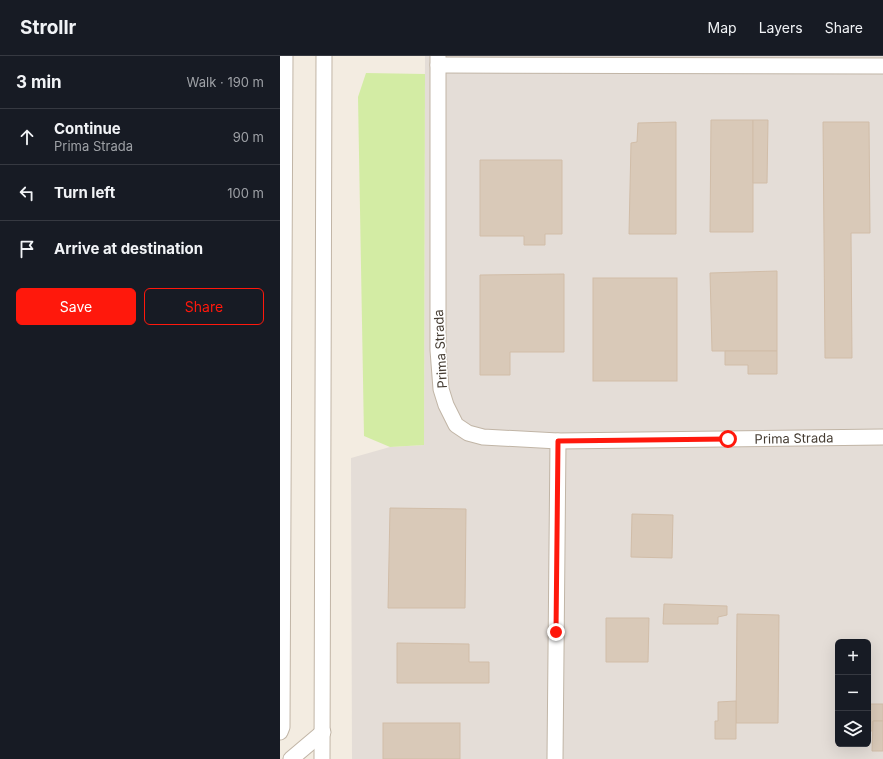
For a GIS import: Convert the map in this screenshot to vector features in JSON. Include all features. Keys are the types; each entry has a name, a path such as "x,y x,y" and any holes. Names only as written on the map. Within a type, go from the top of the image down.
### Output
{"street":[{"path":"280,732 282,727 285,56"},
{"path":"322,759 324,56"},
{"path":"438,60 883,66"},
{"name":"Prima Strada","path":"438,60 438,350 441,389 446,405 456,425 468,433 483,438 558,441 883,437"},
{"path":"555,759 558,441"},
{"path":"291,759 323,732"}],"shaded area":[{"path":"425,56 883,56 883,759 352,759 351,458 390,447 424,445"}],"green space":[{"path":"366,73 425,74 424,445 390,447 364,436 358,97"}],"building":[{"path":"711,120 753,120 753,232 710,232"},
{"path":"753,120 768,120 767,183 753,183"},
{"path":"676,122 676,234 629,234 631,143 637,142 638,123"},
{"path":"823,122 869,122 870,233 851,233 852,358 825,358"},
{"path":"480,160 562,160 562,234 545,234 545,245 524,245 524,236 480,236"},
{"path":"777,271 777,351 712,351 710,273"},
{"path":"564,274 564,352 510,352 510,375 480,375 480,275"},
{"path":"593,278 677,278 677,381 593,381"},
{"path":"725,351 777,351 777,374 748,374 748,365 725,365"},
{"path":"390,508 466,509 465,608 388,608"},
{"path":"632,514 673,515 672,558 631,557"},
{"path":"664,604 727,606 727,615 718,617 718,624 663,624"},
{"path":"737,614 779,615 778,723 736,723"},
{"path":"606,618 649,618 648,662 606,662"},
{"path":"397,643 469,644 469,662 489,662 489,683 397,683"},
{"path":"736,701 736,739 715,739 715,721 718,721 718,702"},
{"path":"871,704 883,704 883,721 873,721 873,731 871,731"},
{"path":"873,721 883,721 883,751 872,751"},
{"path":"383,723 460,723 460,759 383,759"}],"route":[{"path":"556,632 558,441 728,439"}]}
